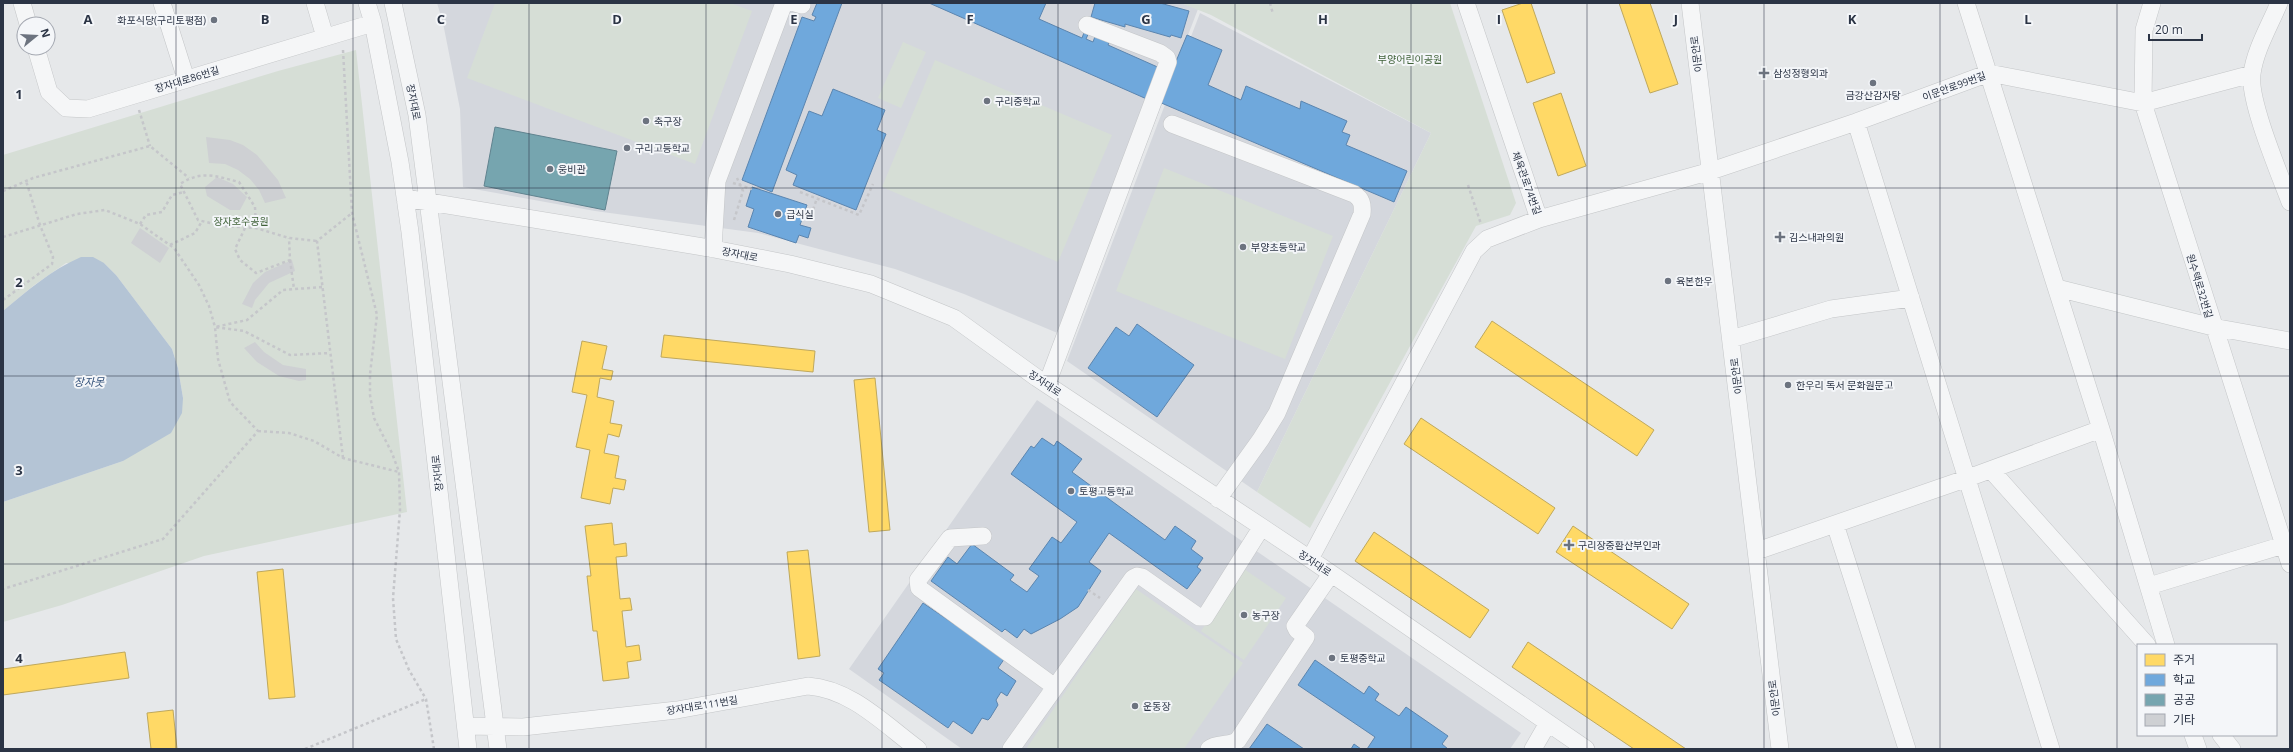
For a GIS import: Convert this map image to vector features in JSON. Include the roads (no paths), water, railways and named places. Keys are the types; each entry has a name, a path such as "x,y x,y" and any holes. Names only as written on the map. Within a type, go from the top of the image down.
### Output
{"street":[{"path":"22,3 26,16"},
{"path":"162,3 186,79"},
{"path":"314,3 325,37"},
{"name":"장자대로","path":"367,3 374,23 400,162 405,198 468,749"},
{"name":"장자대로","path":"393,3 417,115 498,749"},
{"path":"713,249 718,178 784,3"},
{"name":"체육관로74번길","path":"1466,3 1539,218 1711,171"},
{"name":"이문안로","path":"1690,3 1780,749"},
{"path":"1966,3 2101,429 2166,644"},
{"name":"원수택로32번길","path":"2152,3 2144,30 2143,102 2213,327 2287,544 2290,564"},
{"path":"2278,3 2252,74 2252,87 2269,146 2290,202"},
{"name":"장자대로86번길","path":"39,56 50,92 66,108 88,109 374,23"},
{"path":"1047,384 1168,62 1167,58 1160,53 1087,25"},
{"name":"이문안로99번길","path":"1711,171 1856,122 1989,73 2143,102 2252,74"},
{"path":"1856,122 1968,478 2051,749"},
{"path":"1172,124 1354,194 1359,197 1363,206 1362,214 1277,412 1261,438 1218,499"},
{"name":"장자대로","path":"405,198 713,249 790,264 871,284 961,321 1047,384 1261,528 1310,559 1586,749"},
{"path":"1310,559 1474,251 1488,239 1539,218"},
{"path":"2057,288 2213,327 2290,341"},
{"path":"1731,339 1831,309 1911,298"},
{"path":"1757,551 1991,470 2101,429"},
{"path":"1991,470 2146,644"},
{"path":"1835,524 1907,749"},
{"path":"1011,749 1133,578 1137,576 1142,577 1199,617 1205,617 1261,528"},
{"path":"983,536 958,537 946,540 918,580 919,588 1055,687"},
{"path":"2149,586 2287,544"},
{"path":"1210,749 1212,746 1234,746 1306,637 1296,630 1295,626 1331,574"},
{"name":"장자대로111번길","path":"466,726 495,725 523,727 677,710 799,687 825,687 854,701 918,749"},
{"path":"1533,749 1548,723"},
{"path":"2193,736 2198,749"},
{"path":"2222,736 2232,749"}],"water":[{"name":"장자못","path":"81,257 93,257 104,263 116,275 172,349 178,368 183,398 182,413 171,433 123,461 3,502 3,311 49,275"}],"place":[{"name":"화포식당(구리토평점)","path":"214,20"},
{"name":"삼성정형외과","path":"1764,73"},
{"name":"금강산감자탕","path":"1873,83"},
{"name":"구리중학교","path":"987,101"},
{"name":"축구장","path":"646,121"},
{"name":"구리고등학교","path":"627,148"},
{"name":"웅비관","path":"550,169"},
{"name":"급식실","path":"778,214"},
{"name":"김스내과의원","path":"1780,237"},
{"name":"부양초등학교","path":"1243,247"},
{"name":"육본한우","path":"1668,281"},
{"name":"한우리 독서 문화원문고","path":"1788,385"},
{"name":"토평고등학교","path":"1071,491"},
{"name":"구리장중환산부인과","path":"1569,545"},
{"name":"농구장","path":"1244,615"},
{"name":"토평중학교","path":"1332,658"},
{"name":"운동장","path":"1135,706"}],"park label":[{"name":"부양어린이공원","path":"1410,59"},
{"name":"장자호수공원","path":"241,221"}]}
